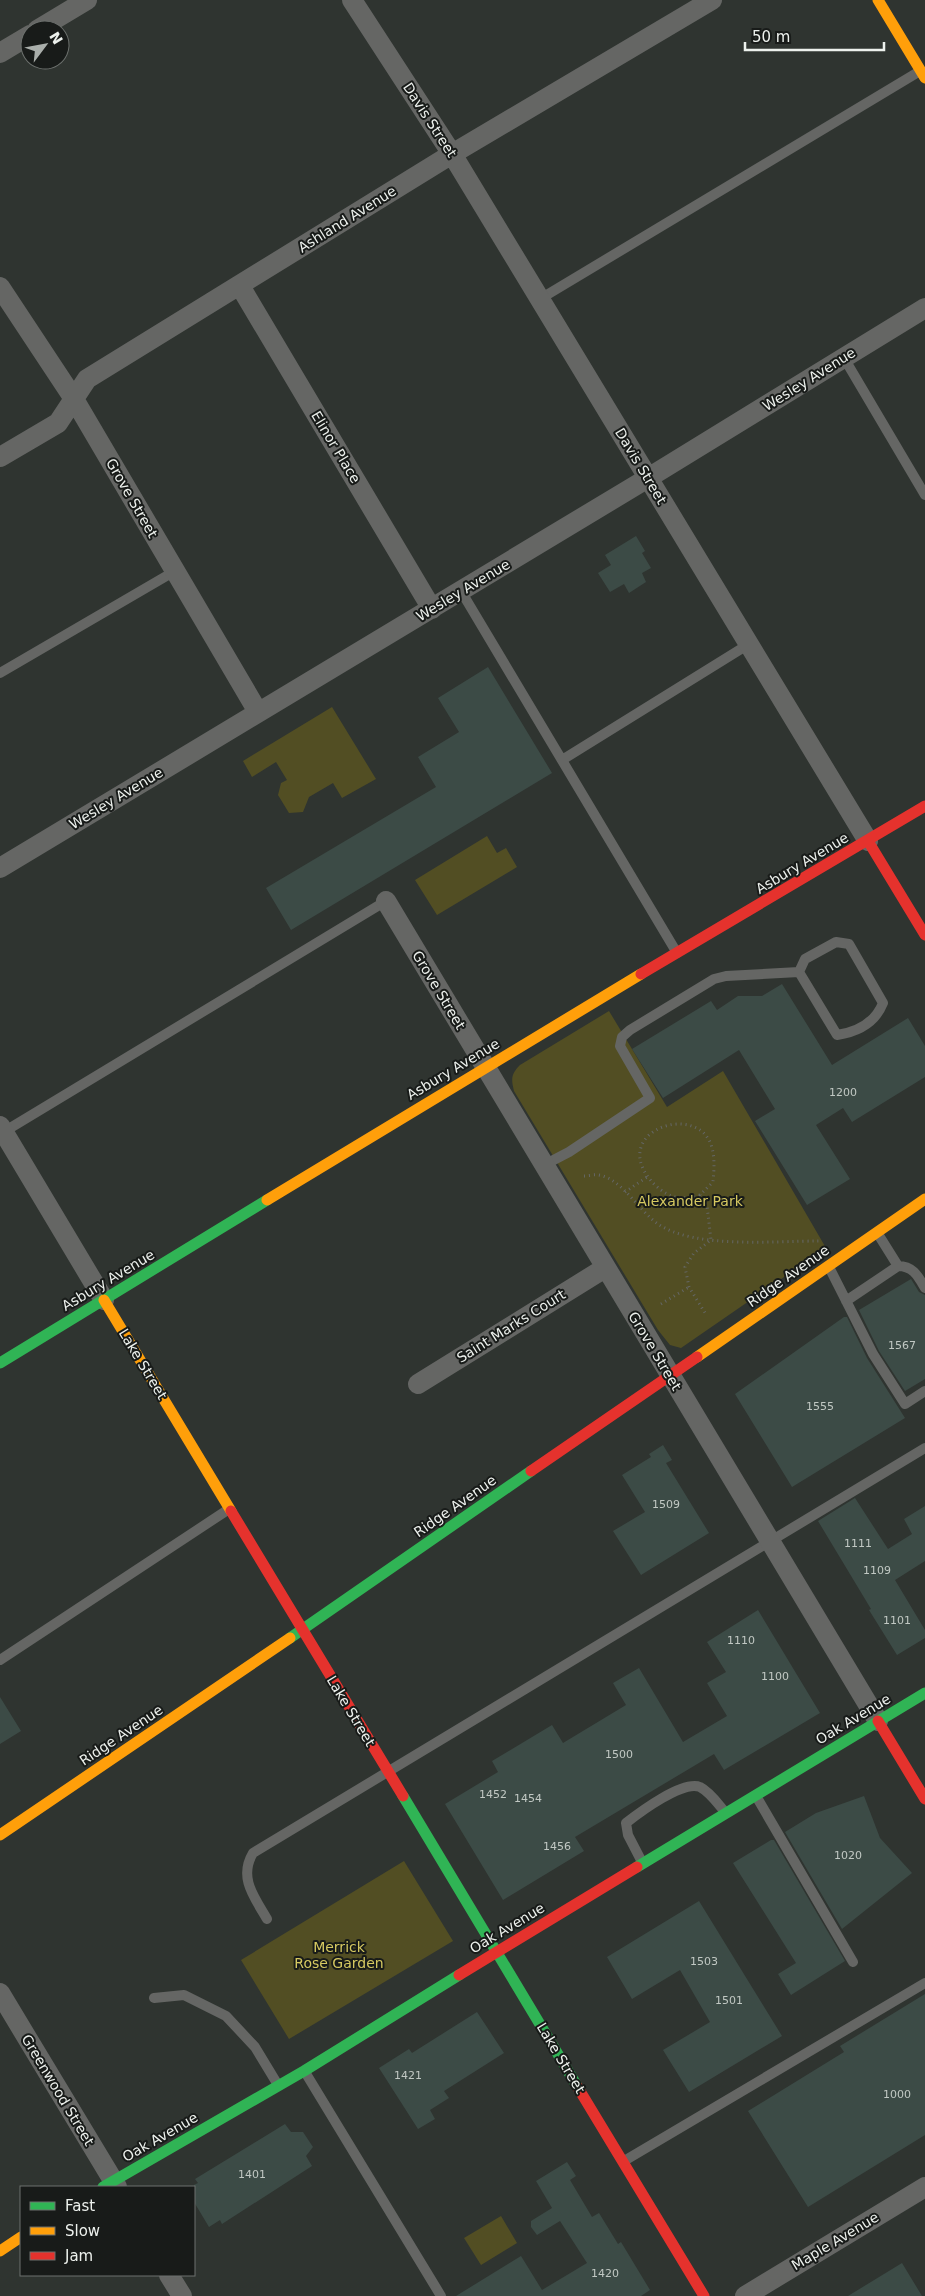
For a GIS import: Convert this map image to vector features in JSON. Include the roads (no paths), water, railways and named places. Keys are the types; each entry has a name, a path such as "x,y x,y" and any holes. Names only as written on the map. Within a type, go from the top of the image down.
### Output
{"street":[{"path":"54,20 87,0"},
{"name":"Davis Street","path":"352,0 452,154 925,935"},
{"name":"Ashland Avenue","path":"0,458 58,423 86,379 452,154 712,0"},
{"path":"878,0 924,72"},
{"path":"0,53 20,40"},
{"name":"Elinor Place","path":"240,286 432,609"},
{"name":"Grove Street","path":"0,287 74,399 258,712"},
{"name":"Wesley Avenue","path":"0,868 462,591 925,308"},
{"name":"Asbury Avenue","path":"0,1363 486,1067 925,806"},
{"name":"Grove Street","path":"386,901 925,1799"},
{"name":"Lake Street","path":"1,1130 704,2296"},
{"name":"Ridge Avenue","path":"0,1835 670,1377 925,1199"},
{"name":"Saint Marks Court","path":"418,1384 605,1268"},
{"name":"Oak Avenue","path":"111,2185 304,2071 925,1693"},
{"name":"Greenwood Street","path":"0,1993 111,2185"},
{"name":"Maple Avenue","path":"745,2296 925,2186"},
{"path":"0,2251 20,2239"},
{"path":"171,2276 182,2296"}],"lane":[{"path":"540,299 924,72"},
{"path":"844,358 925,495"},
{"path":"0,673 175,571"},
{"path":"462,591 678,954"},
{"path":"562,760 749,644"},
{"path":"1,1130 386,901"},
{"path":"836,942 848,944 882,1003 880,1011 860,1029 838,1036 799,972 805,959 826,946 836,942"},
{"path":"544,1165 569,1152 650,1098 620,1046 622,1037 630,1030 714,979 726,976 799,972"},
{"path":"877,1233 898,1266"},
{"path":"829,1266 873,1354 905,1404 925,1391"},
{"path":"846,1300 898,1266 906,1266 913,1269 925,1288"},
{"path":"267,1919 247,1885 247,1868 253,1853 925,1448"},
{"path":"0,1660 230,1509"},
{"path":"643,1863 628,1835 626,1823 660,1800 682,1788 689,1786 699,1787 713,1798 726,1813"},
{"path":"756,1795 853,1962"},
{"path":"624,2161 925,1983"},
{"path":"154,1998 184,1995 226,2016 255,2047 279,2086"},
{"path":"304,2071 441,2296"}],"park label":[{"name":"Alexander Park","path":"690,1201"},
{"name":"Merrick Rose Garden","path":"339,1955"}]}
